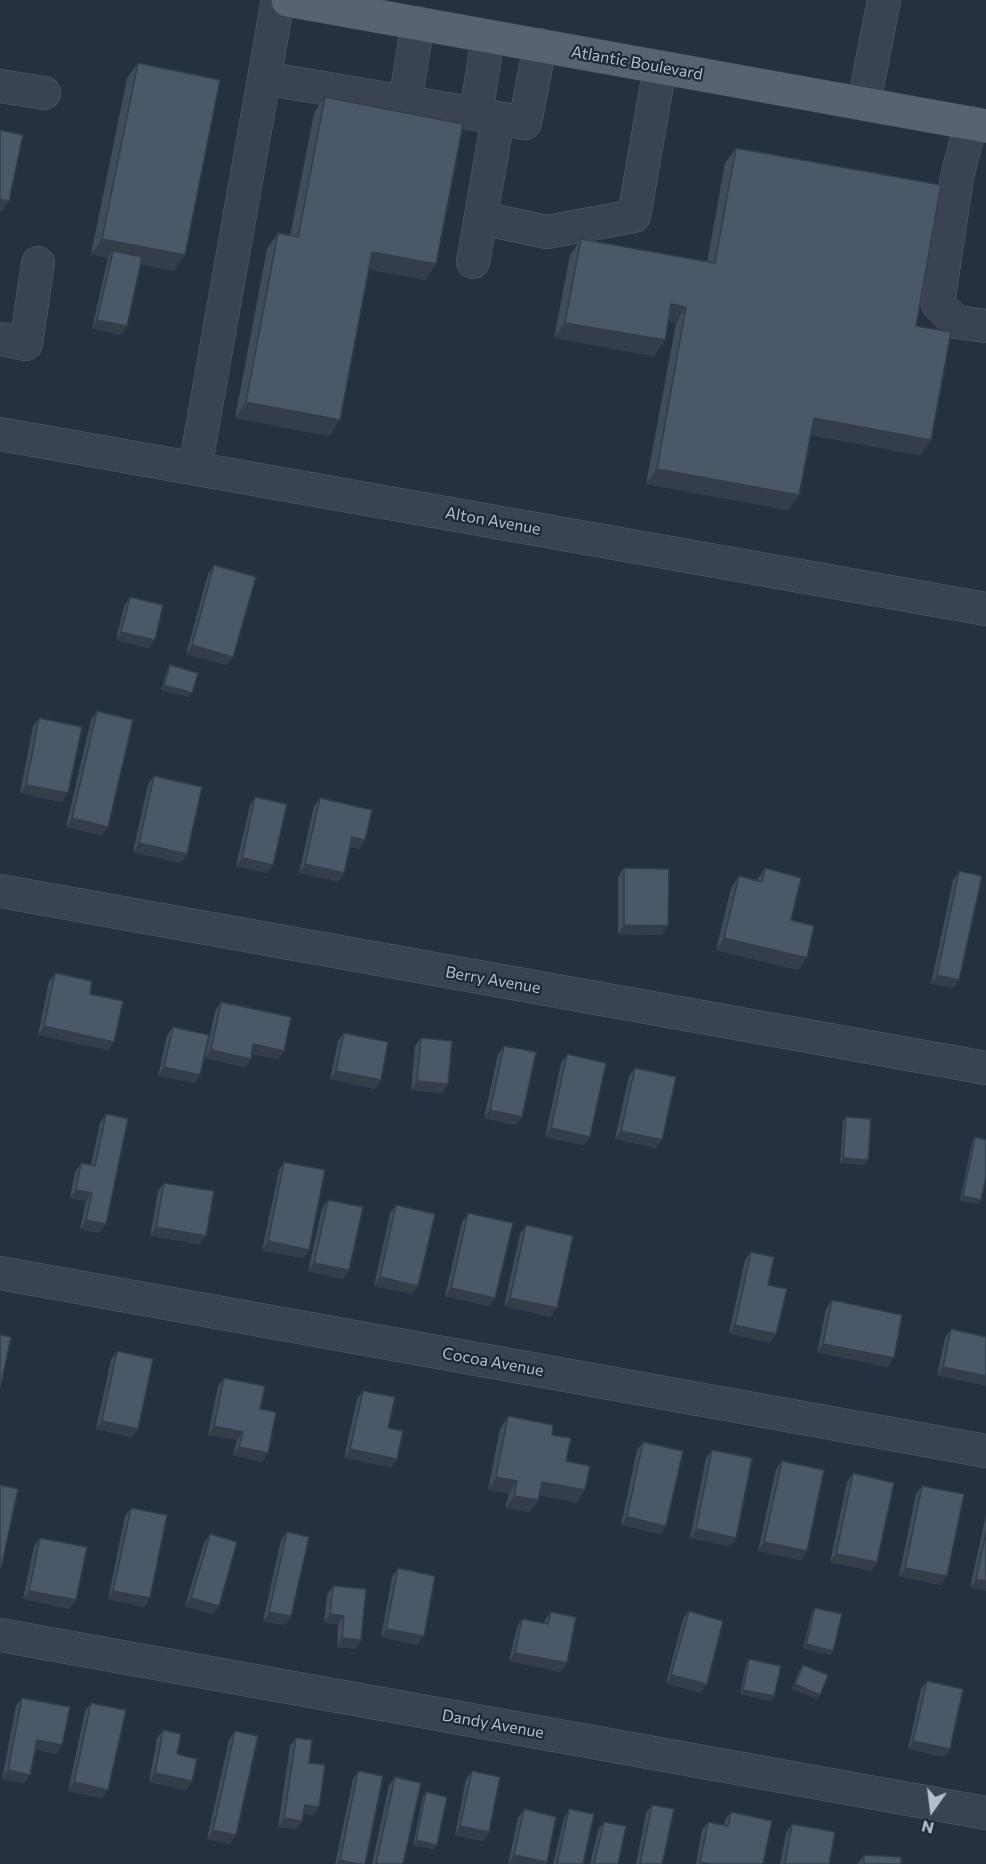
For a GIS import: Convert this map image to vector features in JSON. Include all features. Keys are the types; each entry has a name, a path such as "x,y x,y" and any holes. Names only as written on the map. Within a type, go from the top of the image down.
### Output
{"main road":[{"name":"Atlantic Boulevard","path":"288,0 979,124"}],"street":[{"path":"195,468 278,0"},
{"path":"864,103 884,0"},
{"path":"405,102 418,23"},
{"path":"473,262 481,218 487,116 488,37"},
{"path":"264,78 525,123 540,45"},
{"path":"481,218 548,232 634,216 660,67"},
{"path":"0,86 44,93"},
{"path":"979,124 957,177 938,304 956,322 986,326"},
{"path":"0,339 26,344 38,263"},
{"name":"Alton Avenue","path":"0,434 986,609"},
{"name":"Berry Avenue","path":"0,891 986,1068"},
{"name":"Cocoa Avenue","path":"0,1273 986,1451"},
{"name":"Dandy Avenue","path":"0,1635 986,1812"}],"building":[{"path":"138,63 220,80 185,255 102,239"},
{"path":"325,97 463,124 436,264 372,252 340,420 246,402 278,233 298,237"},
{"path":"0,130 23,135 9,201 0,199"},
{"path":"736,148 941,185 916,326 951,332 931,440 814,418 799,495 657,469 686,307 671,304 665,340 565,323 581,239 715,263"},
{"path":"113,251 142,257 127,326 97,320"},
{"path":"214,565 256,577 233,657 192,645"},
{"path":"130,597 163,605 155,640 121,632"},
{"path":"170,665 198,673 192,693 164,685"},
{"path":"97,711 133,720 108,827 72,818"},
{"path":"39,718 82,727 68,793 26,785"},
{"path":"154,776 202,787 187,854 139,843"},
{"path":"255,797 287,804 273,865 242,858"},
{"path":"320,798 372,810 365,840 352,837 344,873 305,864"},
{"path":"624,868 669,869 668,926 624,925"},
{"path":"765,868 801,878 791,920 814,926 807,958 724,938 739,876 762,882"},
{"path":"959,871 982,876 959,980 937,975"},
{"path":"55,973 92,981 90,994 123,1001 114,1042 44,1026"},
{"path":"221,1002 291,1017 284,1051 253,1044 251,1059 211,1050"},
{"path":"173,1027 209,1035 200,1075 164,1067"},
{"path":"344,1033 388,1042 381,1080 336,1071"},
{"path":"421,1038 452,1041 448,1084 417,1081"},
{"path":"504,1046 536,1052 522,1117 490,1110"},
{"path":"567,1054 606,1063 590,1137 551,1128"},
{"path":"635,1068 676,1077 662,1140 621,1131"},
{"path":"106,1114 128,1119 106,1224 86,1220 92,1193 76,1190 81,1163 95,1166"},
{"path":"846,1117 871,1119 868,1160 843,1158"},
{"path":"975,1137 986,1140 986,1176 981,1200 963,1196"},
{"path":"284,1162 325,1170 309,1250 268,1241"},
{"path":"164,1183 214,1191 206,1236 156,1227"},
{"path":"328,1200 363,1207 349,1270 314,1263"},
{"path":"396,1205 435,1214 418,1286 380,1277"},
{"path":"468,1213 513,1223 495,1298 451,1288"},
{"path":"526,1225 573,1236 557,1308 510,1298"},
{"path":"751,1252 774,1257 768,1285 787,1289 776,1334 735,1325"},
{"path":"832,1300 902,1315 894,1358 823,1344"},
{"path":"951,1329 986,1337 986,1376 943,1367"},
{"path":"0,1335 11,1337 0,1389"},
{"path":"117,1351 153,1359 138,1429 102,1421"},
{"path":"224,1378 265,1386 260,1409 276,1412 268,1453 239,1447 243,1432 214,1426"},
{"path":"363,1391 395,1397 388,1428 403,1431 397,1459 350,1449"},
{"path":"508,1416 553,1425 552,1435 571,1438 566,1461 590,1466 585,1490 542,1482 538,1500 514,1496 517,1481 496,1477"},
{"path":"643,1442 683,1451 666,1526 627,1517"},
{"path":"712,1450 752,1458 736,1538 696,1529"},
{"path":"782,1461 824,1470 807,1551 764,1542"},
{"path":"853,1473 894,1483 877,1562 836,1554"},
{"path":"0,1485 18,1489 1,1568 0,1567"},
{"path":"922,1486 964,1494 947,1576 905,1568"},
{"path":"131,1508 167,1515 150,1598 113,1591"},
{"path":"287,1532 309,1537 291,1616 269,1612"},
{"path":"986,1533 986,1581 976,1579"},
{"path":"210,1534 237,1542 219,1606 191,1598"},
{"path":"40,1538 87,1547 76,1600 29,1591"},
{"path":"398,1568 435,1576 424,1636 386,1629"},
{"path":"333,1586 366,1589 361,1640 342,1638 344,1616 330,1614"},
{"path":"815,1608 842,1614 833,1651 806,1644"},
{"path":"689,1611 723,1621 707,1684 671,1675"},
{"path":"551,1612 576,1617 567,1663 515,1653 522,1619 548,1624"},
{"path":"749,1659 781,1666 774,1696 743,1690"},
{"path":"803,1665 828,1675 820,1695 795,1684"},
{"path":"927,1681 963,1689 950,1749 913,1741"},
{"path":"22,1698 70,1707 62,1745 37,1740 30,1775 8,1770"},
{"path":"91,1703 126,1710 108,1790 74,1782"},
{"path":"163,1730 181,1734 177,1754 197,1759 192,1781 155,1773"},
{"path":"235,1731 258,1736 236,1835 213,1830"},
{"path":"296,1738 312,1740 309,1763 325,1765 319,1807 305,1805 302,1821 284,1818"},
{"path":"358,1771 383,1776 365,1864 340,1860"},
{"path":"472,1771 500,1777 489,1832 460,1826"},
{"path":"395,1777 421,1783 403,1864 376,1864"},
{"path":"426,1792 447,1797 437,1845 416,1840"},
{"path":"652,1805 674,1809 662,1864 640,1864"},
{"path":"524,1809 556,1817 547,1862 514,1855"},
{"path":"569,1809 594,1814 583,1864 557,1864"},
{"path":"731,1812 772,1821 763,1864 700,1862 708,1822 728,1826"},
{"path":"604,1822 626,1826 618,1864 594,1864"},
{"path":"792,1824 835,1832 829,1864 785,1864"},
{"path":"864,1855 901,1857 901,1864 864,1864"}]}
